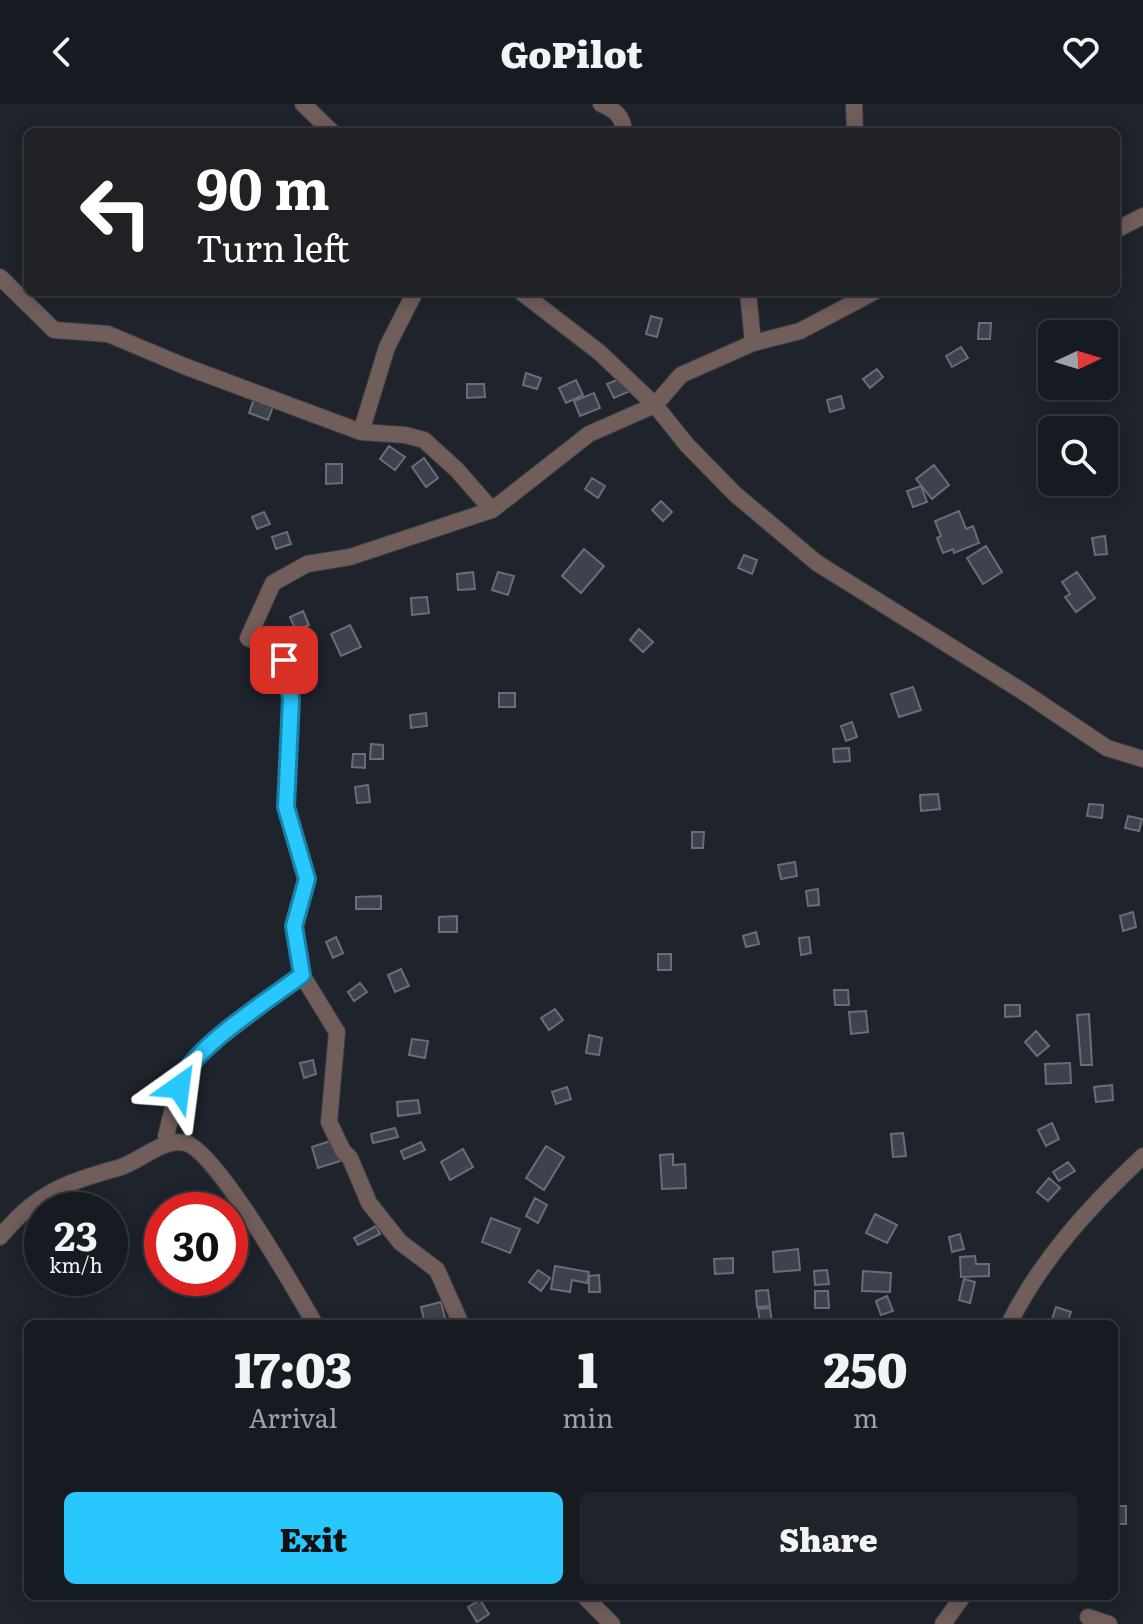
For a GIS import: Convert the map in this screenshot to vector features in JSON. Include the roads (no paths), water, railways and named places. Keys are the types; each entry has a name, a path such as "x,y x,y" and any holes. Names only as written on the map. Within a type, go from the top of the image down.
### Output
{"street":[{"path":"303,104 328,128"},
{"path":"601,104 618,114 624,128"},
{"path":"854,104 855,128"},
{"path":"1120,228 1143,216"},
{"path":"0,277 54,330 108,334 361,432 405,435 424,440 457,470 492,510"},
{"path":"361,432 387,347 413,296"},
{"path":"526,296 599,352 655,405 687,445 735,494 817,563 1107,748 1143,759"},
{"path":"748,296 753,343"},
{"path":"459,1320 437,1270 400,1242 369,1203 350,1158 343,1151 329,1122 337,1032 302,975 294,926 307,879 286,807 291,699 284,660 276,649 248,638 273,583 307,564 350,557 492,510 589,434 655,405 681,375 753,343 800,331 866,296"},
{"path":"166,1136 181,1076 203,1050 302,975"},
{"path":"0,1237 12,1222 56,1187 128,1165 166,1143 185,1143 196,1148 214,1169 273,1249 313,1320"},
{"path":"1011,1320 1032,1282 1064,1240 1107,1190 1143,1156"},
{"path":"588,1600 612,1624"},
{"path":"943,1624 960,1600"},
{"path":"1088,1617 1109,1624"}]}
